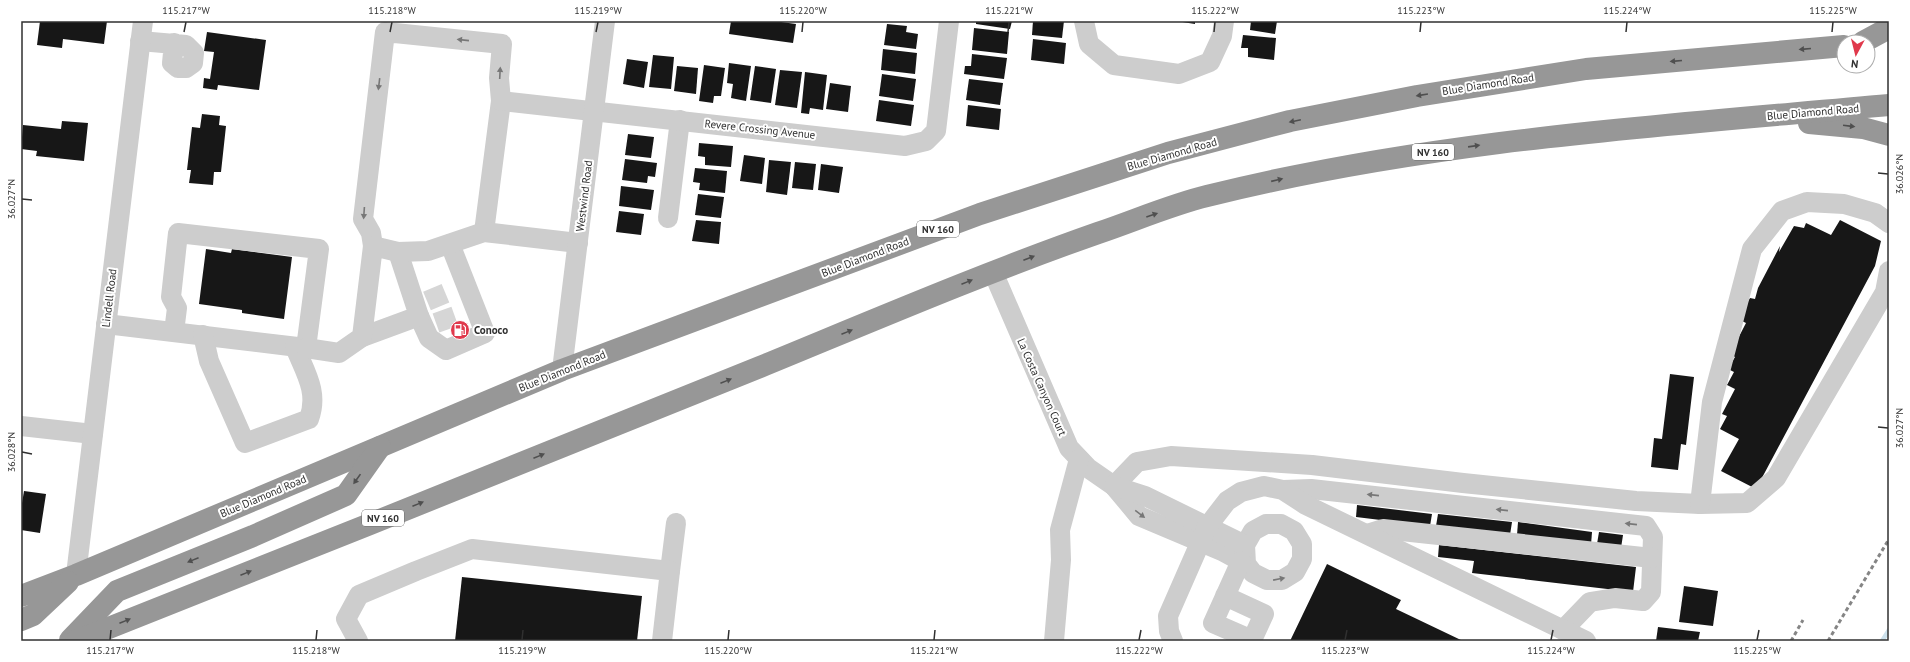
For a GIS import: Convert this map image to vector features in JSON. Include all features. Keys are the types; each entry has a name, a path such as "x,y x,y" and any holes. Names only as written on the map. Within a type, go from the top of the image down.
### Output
{"highway":[{"path":"1876,35 1889,28"},
{"path":"1876,43 1889,42"},
{"name":"Blue Diamond Road","path":"21,596 562,370 980,214 1168,153 1290,121 1417,96 1586,69 1836,47"},
{"name":"Blue Diamond Road","path":"76,641 690,396 993,272 1045,252 1202,197 1376,160 1473,146 1615,128 1726,120 1889,105"},
{"path":"1726,120 1840,125 1868,129 1889,135"},
{"path":"69,641 117,591 253,536 346,495 380,447"},
{"path":"21,620 33,615 76,574"}],"street":[{"name":"Lindell Road","path":"76,574 143,21"},
{"name":"Westwind Road","path":"562,370 605,21"},
{"name":"Revere Crossing Avenue","path":"501,101 905,146 926,141 936,131 949,21"},
{"path":"1084,21 1089,44 1114,65 1178,74 1210,62 1222,36 1224,21"},
{"path":"362,337 373,246 371,233 363,219 385,32 502,44 499,78 501,101 484,232"},
{"path":"140,41 174,43"},
{"path":"668,218 680,120"},
{"path":"1700,504 1712,402 1752,249 1782,211 1806,202 1844,204 1875,213 1889,224"},
{"path":"373,246 398,252 428,251 484,232 578,243"},
{"path":"174,332 177,308 171,297 178,233 319,249 301,347 313,393 313,408 309,419 245,443 209,361 203,335"},
{"path":"398,252 424,315 429,338 446,350 485,333 468,311 458,288 450,244"},
{"path":"1114,486 1137,462 1171,456 1312,465 1471,484 1636,501 1700,504 1747,503 1776,478 1886,292 1889,271"},
{"name":"La Costa Canyon Court","path":"993,272 1069,448 1088,468 1114,486 1145,496 1204,534 1244,557 1225,596"},
{"path":"106,324 301,347 339,353 362,337 424,315"},
{"path":"21,426 93,434"},
{"path":"1054,641 1061,560 1060,530 1078,459"},
{"path":"1173,641 1169,631 1168,616 1204,534 1227,501 1241,492 1264,486 1283,490 1311,489 1646,526 1653,538 1651,592 1643,601 1614,598 1590,602 1563,630"},
{"path":"1283,490 1306,505 1586,641"},
{"path":"662,641 676,522"},
{"path":"1367,534 1383,529 1653,553"},
{"path":"358,641 346,619 360,595 472,549 670,571"}],"building":[{"path":"40,21 107,21 104,44 63,39 62,48 37,45"},
{"path":"731,21 774,21 796,24 793,43 729,34"},
{"path":"976,21 1012,21 1010,29 976,24"},
{"path":"1033,21 1064,21 1062,38 1032,35"},
{"path":"1176,21 1195,21 1195,24"},
{"path":"1251,21 1277,21 1275,34 1250,30"},
{"path":"887,24 907,26 906,32 918,34 916,49 884,45"},
{"path":"974,28 1009,32 1007,54 972,50"},
{"path":"207,32 266,40 259,90 218,85 217,90 203,88 204,78 210,79 214,52 204,51"},
{"path":"1243,35 1276,38 1274,60 1248,57 1248,48 1241,48"},
{"path":"1033,39 1066,43 1064,64 1031,60"},
{"path":"883,49 917,53 915,74 881,70"},
{"path":"972,54 1007,58 1004,79 964,74 965,66 971,66"},
{"path":"653,55 674,57 671,89 649,87"},
{"path":"627,59 648,62 644,88 623,84"},
{"path":"729,63 751,66 746,101 731,98 733,84 727,83"},
{"path":"704,65 725,68 721,96 714,96 713,103 699,101"},
{"path":"677,66 698,68 696,94 674,91"},
{"path":"755,66 776,69 771,103 750,100"},
{"path":"780,70 802,72 797,108 775,105"},
{"path":"805,72 827,75 823,110 810,108 809,114 801,113"},
{"path":"882,74 916,79 913,101 879,96"},
{"path":"969,79 1003,83 1000,105 966,100"},
{"path":"830,83 851,86 848,112 826,109"},
{"path":"879,100 914,105 911,126 876,121"},
{"path":"968,105 1001,109 999,130 966,126"},
{"path":"202,114 220,116 219,125 226,126 221,172 214,172 213,185 189,183 191,170 187,170 192,127 200,128"},
{"path":"62,121 88,123 84,161 36,156 37,151 21,149 23,125 61,129"},
{"path":"628,134 654,137 651,158 625,155"},
{"path":"699,143 733,146 731,167 705,165 705,157 698,156"},
{"path":"744,155 765,158 762,184 740,181"},
{"path":"625,159 657,163 655,177 648,176 647,183 622,180"},
{"path":"769,160 791,162 787,195 766,192"},
{"path":"795,162 816,164 813,190 792,188"},
{"path":"821,164 843,167 839,193 818,190"},
{"path":"695,168 727,171 725,193 699,190 700,183 693,182"},
{"path":"621,186 654,190 651,210 619,206"},
{"path":"698,194 724,197 721,218 695,215"},
{"path":"619,211 644,214 641,235 616,232"},
{"path":"696,220 721,222 719,244 692,241"},
{"path":"1840,220 1881,241 1875,266 1756,489 1721,471 1739,439 1720,429 1727,416 1722,414 1735,389 1727,385 1734,372 1728,369 1735,357 1730,354 1746,323 1738,319 1750,298 1755,299 1758,288 1780,246 1779,252 1794,226 1804,228 1806,223 1831,235"},
{"path":"206,249 231,253 232,249 292,257 284,319 242,313 242,310 199,304"},
{"path":"1670,374 1694,377 1686,445 1681,444 1678,470 1651,467 1654,438 1662,439"},
{"path":"24,491 46,494 40,533 21,530 21,509"},
{"path":"1357,505 1432,514 1430,526 1356,517"},
{"path":"1438,514 1512,522 1510,535 1436,526"},
{"path":"1518,522 1592,532 1591,545 1517,535"},
{"path":"1599,532 1623,535 1621,548 1597,544"},
{"path":"1439,545 1636,567 1633,592 1472,573 1474,561 1438,557"},
{"path":"1327,564 1401,600 1396,609 1463,641 1290,641"},
{"path":"462,577 642,596 637,641 455,641"},
{"path":"1684,586 1718,591 1713,626 1679,622"},
{"path":"1658,627 1700,632 1698,641 1656,641"}],"waterway":[{"path":"1882,641 1889,630"}],"tunnel":[{"path":"427,301 451,291"},
{"path":"436,323 461,314"}],"railway":[{"path":"1828,641 1889,539"},
{"path":"1791,641 1803,620"}],"place":[{"name":"Conoco","path":"460,330"}]}
